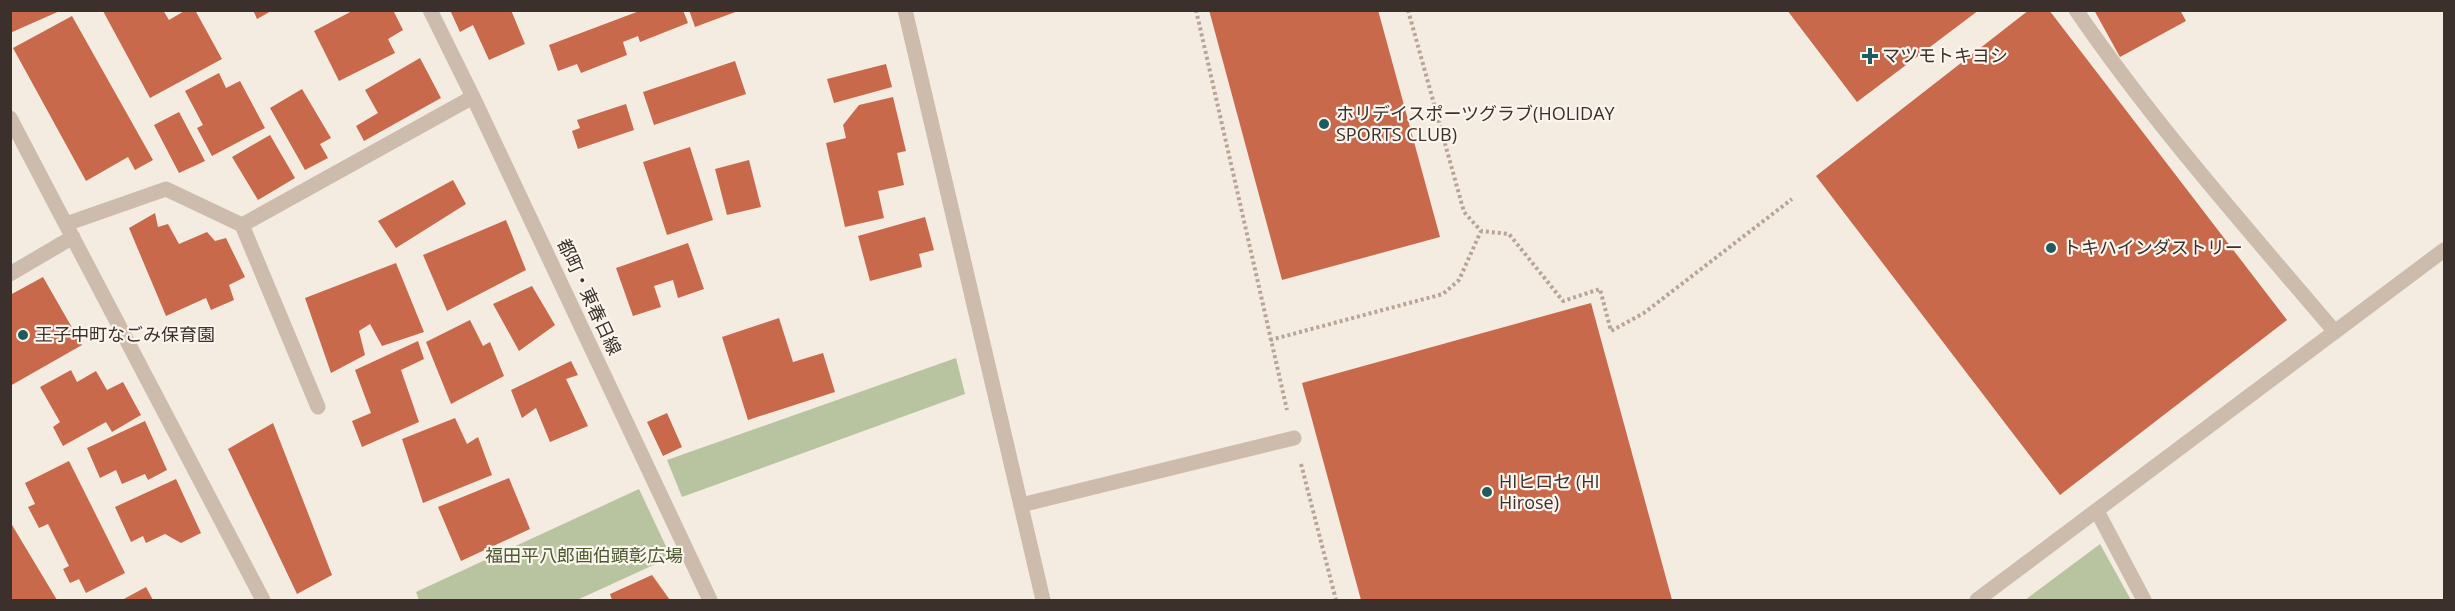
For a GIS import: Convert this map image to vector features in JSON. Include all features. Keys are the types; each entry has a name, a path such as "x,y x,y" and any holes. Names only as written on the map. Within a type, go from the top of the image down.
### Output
{"street":[{"name":"都町・東春日線","path":"430,10 710,600"},
{"path":"905,10 1043,600"},
{"path":"2076,10 2120,73 2176,144 2335,332"},
{"path":"242,225 473,97"},
{"path":"10,118 263,600"},
{"path":"10,274 69,230 166,189 242,225 318,407"},
{"path":"1977,600 2445,250"},
{"path":"1021,505 1294,438"},
{"path":"2097,511 2144,600"}],"path":[{"path":"1196,10 1270,340 1336,600"},
{"path":"1408,10 1464,213 1481,231 1509,234 1563,301 1600,289 1611,331 1644,313 1792,199"},
{"path":"1270,340 1443,294 1459,280 1481,231"}],"green space":[{"path":"956,358 965,394 682,497 667,460"},
{"name":"福田平八郎画伯顕彰広場","path":"639,489 671,557 577,600 419,600 416,592"},
{"path":"2100,544 2131,600 2025,600"}],"building":[{"path":"10,10 62,10 10,33"},
{"path":"163,10 169,20 186,10 195,10 222,59 150,98 103,11"},
{"path":"253,10 273,10 257,19"},
{"path":"354,10 393,10 403,30 388,39 395,53 339,81 314,31"},
{"path":"450,10 511,10 525,44 489,60 473,25 460,32"},
{"path":"642,10 683,10 688,23 640,42 638,36 623,42 627,55 581,73 577,64 558,71 549,45"},
{"path":"689,10 738,10 738,11 695,27"},
{"name":"ホリデイスポーツグラブ(HOLIDAY SPORTS CLUB)","path":"1209,10 1378,10 1440,237 1282,280"},
{"name":"マツモトキヨシ","path":"1787,10 1979,10 1857,102"},
{"name":"トキハインダストリー","path":"2029,10 2049,10 2287,320 2060,495 1816,176"},
{"path":"2094,10 2180,10 2186,21 2120,57"},
{"path":"72,16 153,160 135,170 128,157 86,181 13,48"},
{"path":"420,58 441,98 364,141 356,126 378,113 365,90"},
{"path":"735,61 746,94 654,125 643,92"},
{"path":"886,64 892,87 834,103 827,79"},
{"path":"219,73 226,88 240,81 265,128 212,156 197,128 203,125 185,91"},
{"path":"302,89 331,138 320,144 328,158 305,170 270,108"},
{"path":"893,97 906,151 897,153 904,185 878,191 884,218 845,227 826,143 846,138 843,125 859,105"},
{"path":"626,104 634,130 578,149 572,131 580,128 577,120"},
{"path":"179,112 205,161 179,173 154,125"},
{"path":"270,135 295,178 258,200 232,157"},
{"path":"690,147 713,220 667,235 643,162"},
{"path":"749,160 761,207 727,215 715,169"},
{"path":"453,180 466,204 396,248 378,221"},
{"path":"155,213 158,227 168,224 179,244 207,232 215,241 226,238 245,277 229,285 234,300 211,310 206,298 166,316 129,228"},
{"path":"925,217 934,250 919,254 922,267 870,281 858,236"},
{"path":"506,220 526,270 447,311 423,255"},
{"path":"688,243 704,289 678,298 673,280 654,286 661,307 633,316 616,268"},
{"path":"396,263 424,332 382,346 370,324 359,331 365,355 331,373 305,298"},
{"name":"王子中町なごみ保育園","path":"43,277 82,345 10,386 10,295"},
{"path":"532,286 555,325 519,351 493,304"},
{"name":"HIヒロセ (HI Hirose)","path":"1591,303 1672,600 1361,600 1302,383"},
{"path":"779,318 793,362 823,353 835,392 748,420 722,337"},
{"path":"470,320 483,346 490,342 504,376 451,404 426,342"},
{"path":"418,341 424,359 401,370 419,422 362,447 352,421 371,413 355,370"},
{"path":"571,361 578,375 566,379 588,426 550,442 536,408 522,418 511,390"},
{"path":"71,370 77,382 96,371 107,390 123,382 141,415 112,432 106,422 63,446 53,427 60,422 40,387"},
{"path":"667,413 682,447 663,456 647,422"},
{"path":"455,418 467,444 478,437 492,475 423,503 402,439"},
{"path":"145,421 167,470 148,480 145,474 122,484 116,470 100,478 87,448"},
{"path":"273,423 332,575 297,594 228,449"},
{"path":"69,461 125,573 86,593 79,579 70,583 63,569 69,566 48,524 39,528 28,507 35,504 25,483"},
{"path":"509,478 530,529 461,561 438,507"},
{"path":"176,479 201,533 181,543 165,534 146,543 143,536 131,542 115,507"},
{"path":"12,525 57,600 10,600 10,526"},
{"path":"652,575 670,600 612,600 610,594"},
{"path":"146,587 153,600 122,600"}],"place":[{"name":"マツモトキヨシ","path":"1870,56"},
{"name":"ホリデイスポーツグラブ(HOLIDAY SPORTS CLUB)","path":"1324,124"},
{"name":"トキハインダストリー","path":"2051,248"},
{"name":"王子中町なごみ保育園","path":"23,335"},
{"name":"HIヒロセ (HI Hirose)","path":"1487,492"}]}
